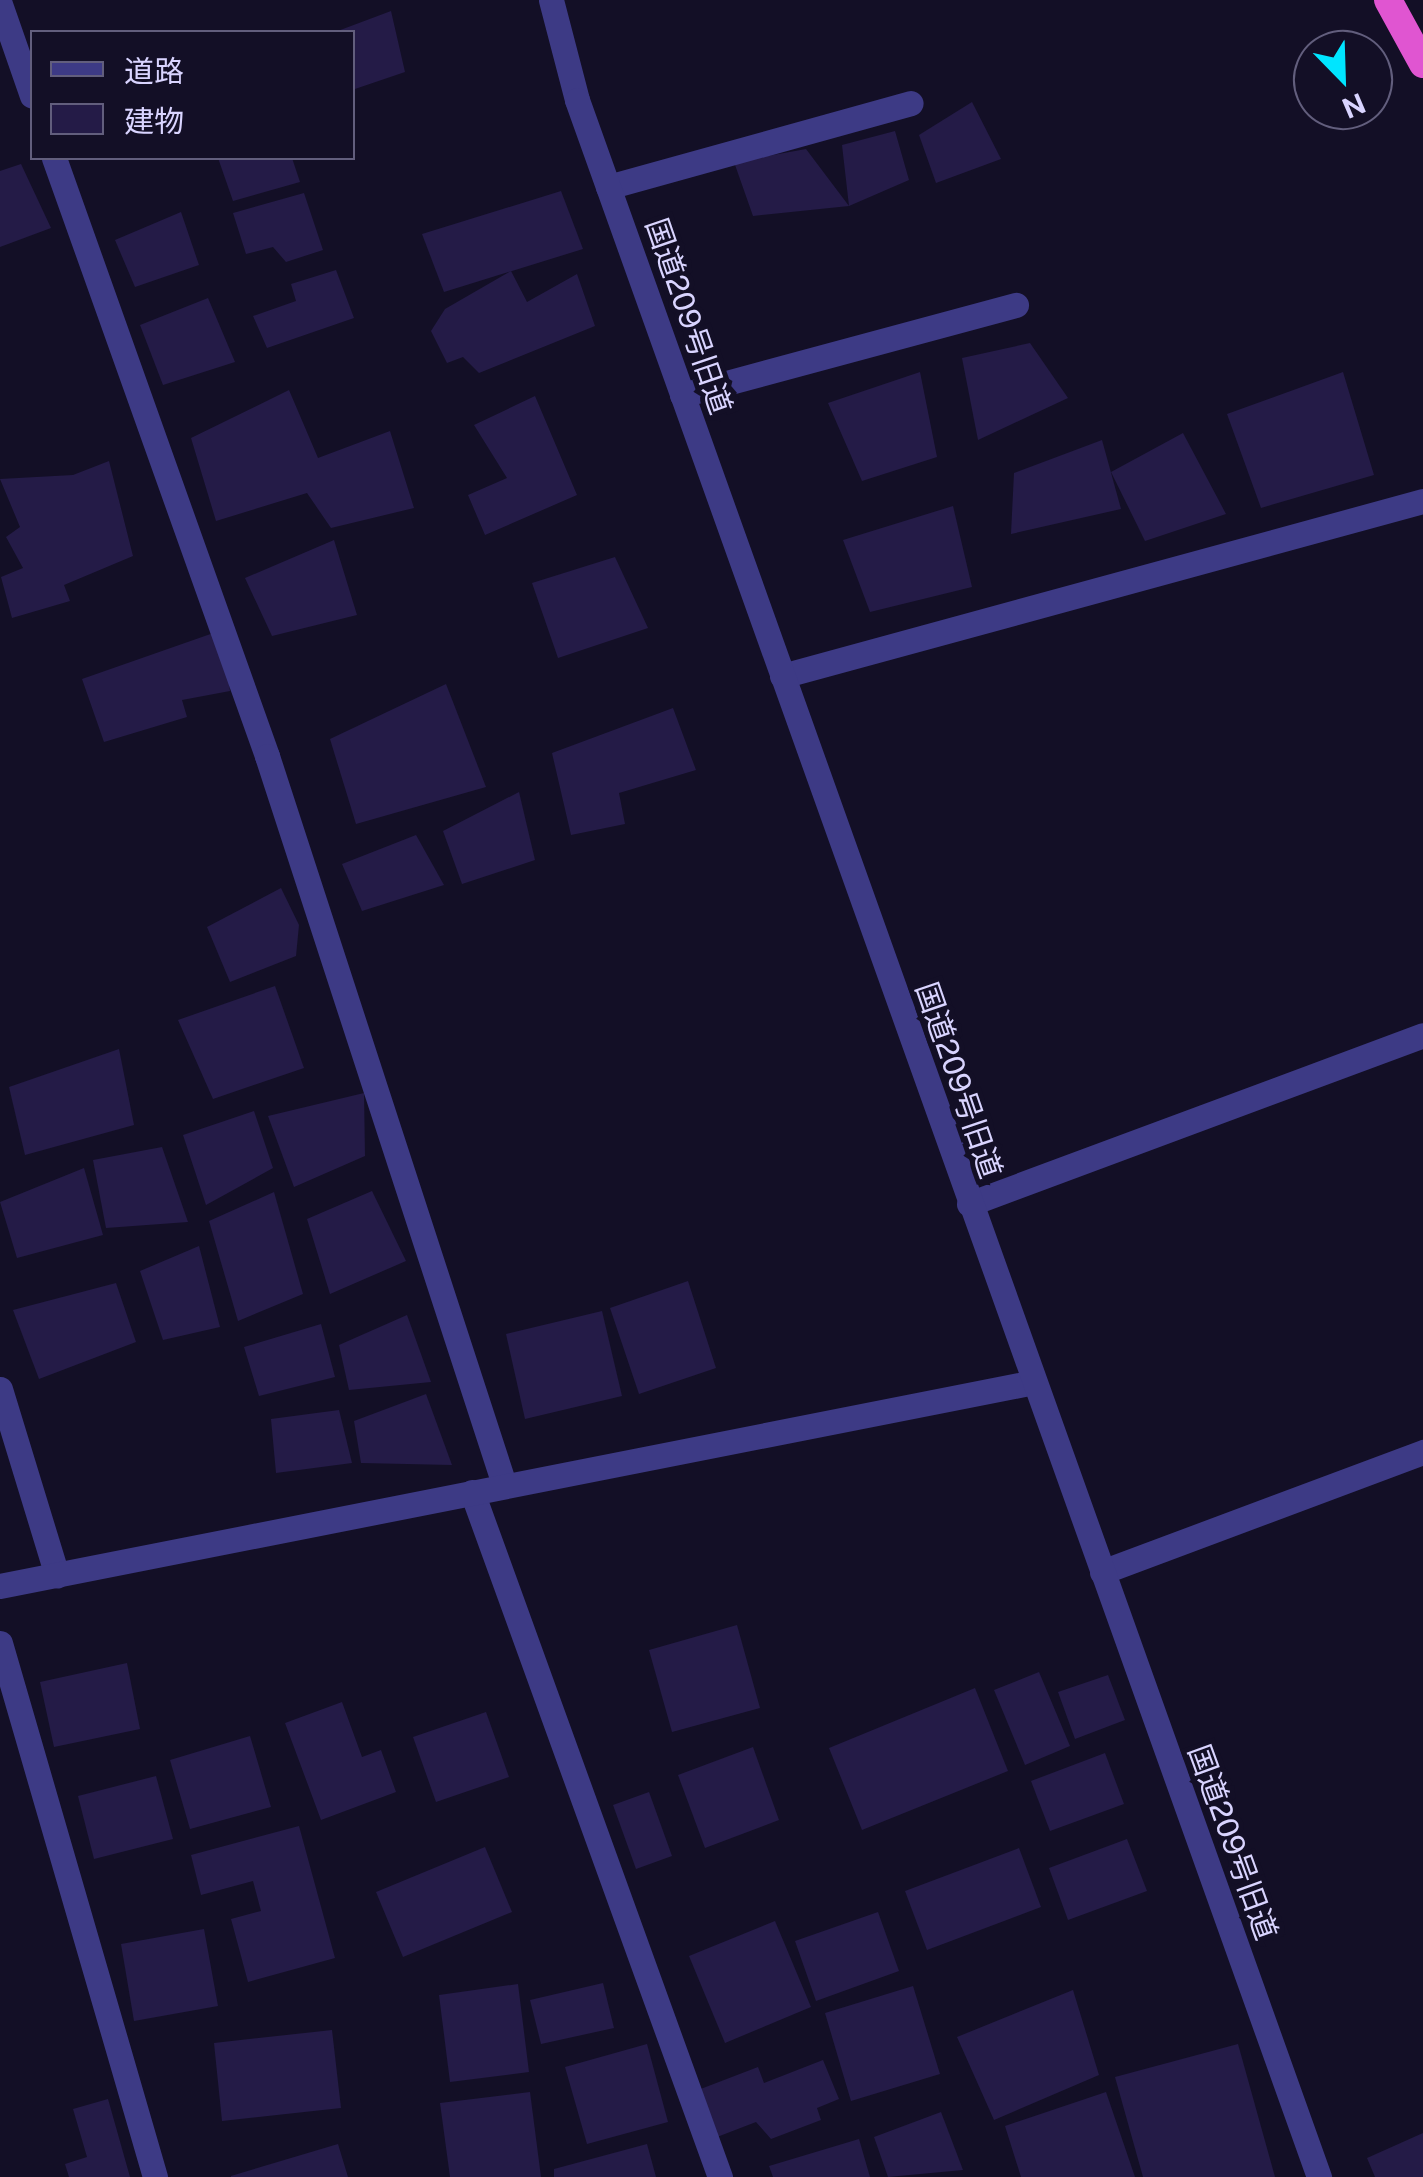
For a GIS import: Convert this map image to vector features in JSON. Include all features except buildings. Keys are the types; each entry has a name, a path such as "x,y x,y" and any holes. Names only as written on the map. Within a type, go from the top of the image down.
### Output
{"highway":[{"path":"1388,0 1423,64"}],"street":[{"name":"国道209号旧道","path":"550,0 608,187 1319,2177"},
{"path":"0,4 30,90"},
{"path":"608,187 911,103"},
{"path":"55,160 267,756 504,1484"},
{"path":"682,395 1016,305"},
{"path":"782,676 1423,502"},
{"path":"969,1204 1423,1035"},
{"path":"0,1586 1034,1382"},
{"path":"0,1389 57,1575"},
{"path":"1102,1572 1423,1452"},
{"path":"472,1492 720,2177"},
{"path":"0,1643 155,2177"}]}
